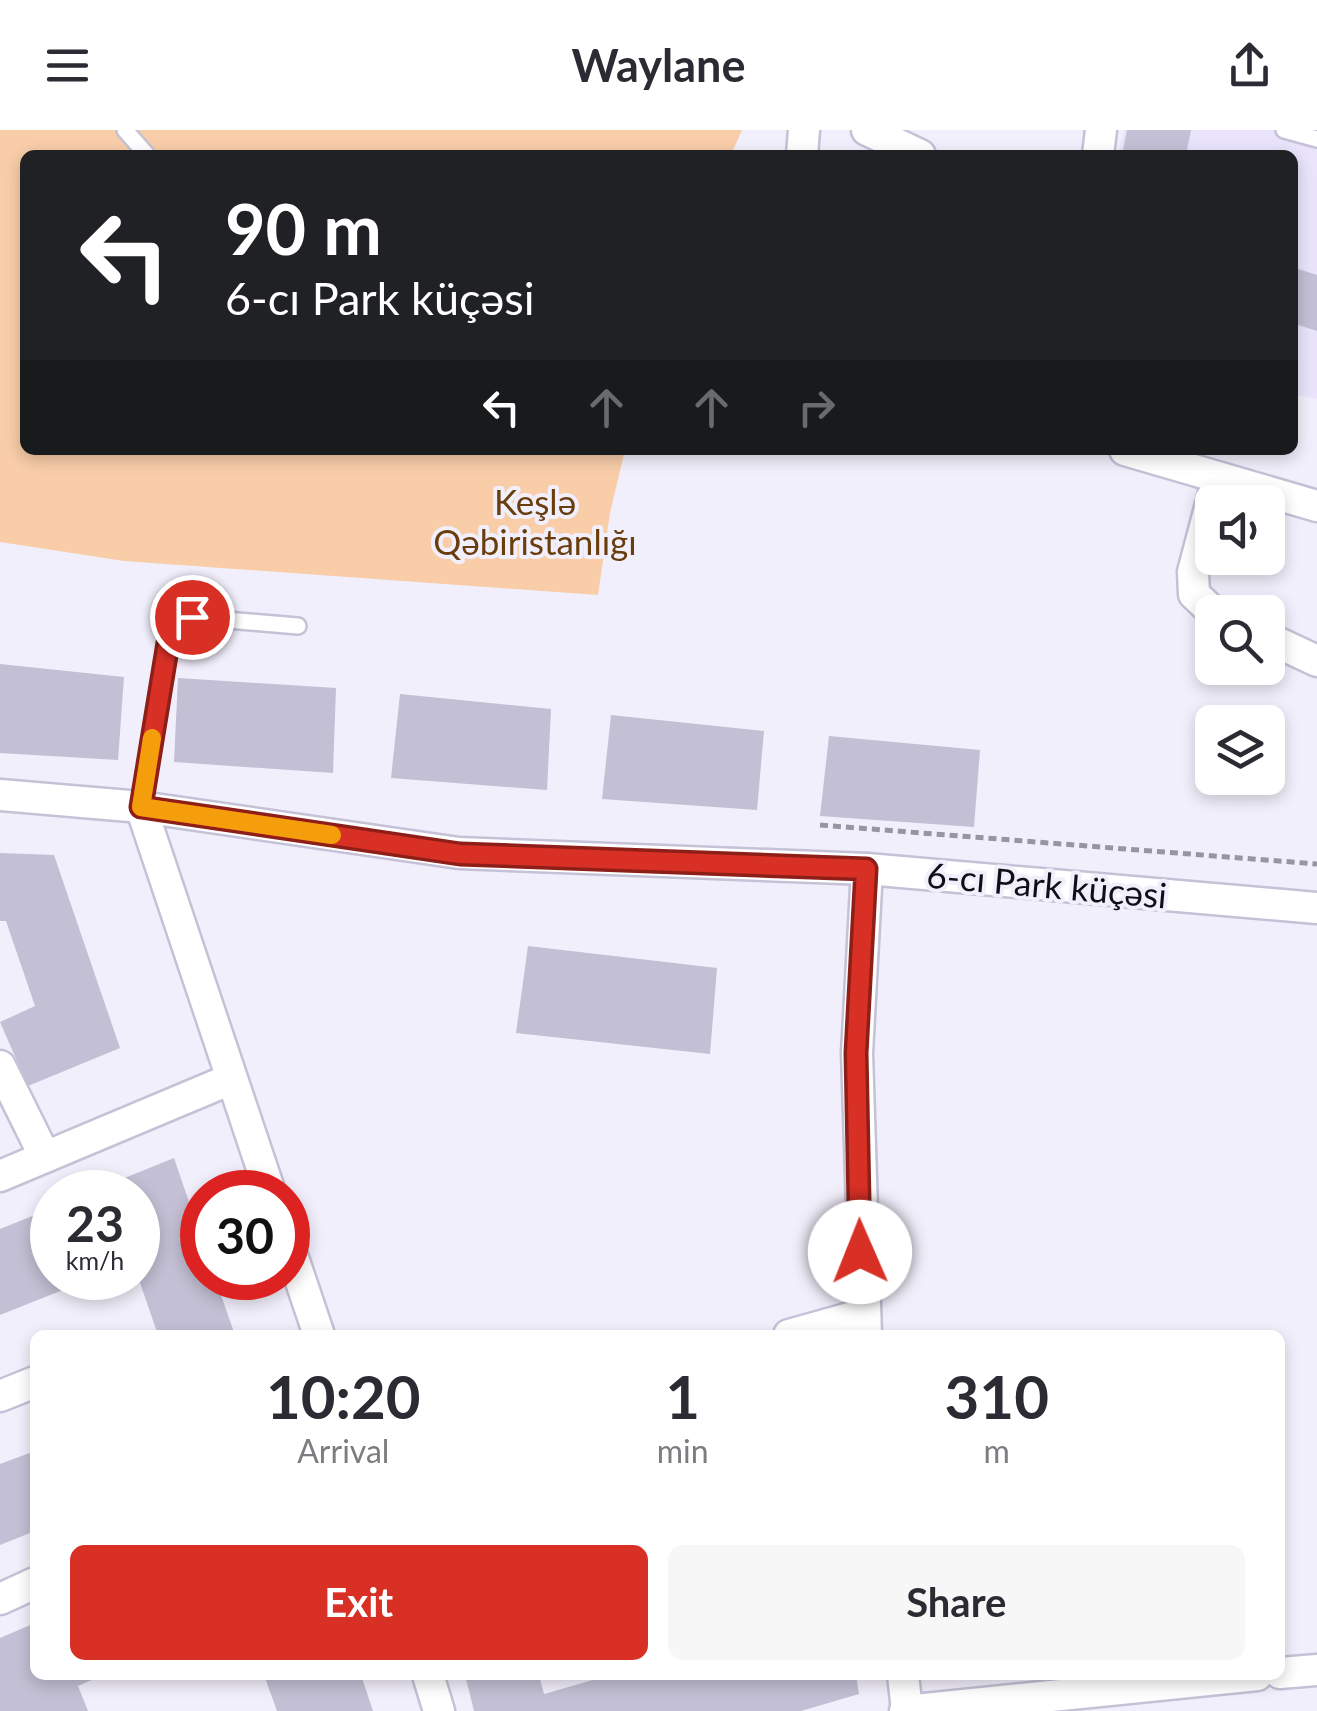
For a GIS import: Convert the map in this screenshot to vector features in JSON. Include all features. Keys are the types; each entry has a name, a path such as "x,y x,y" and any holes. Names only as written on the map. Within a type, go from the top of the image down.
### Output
{"street":[{"path":"868,130 910,150"},
{"path":"1142,455 1317,506"},
{"path":"1195,595 1193,572 1218,478"},
{"path":"1285,646 1317,660"},
{"name":"6-cı Park küçəsi","path":"0,795 141,807 460,854 866,869 1317,908"},
{"path":"141,807 262,1170"},
{"path":"824,1330 865,1324 856,1053 866,869"},
{"path":"0,1066 45,1157"},
{"path":"0,1176 231,1079"},
{"path":"307,1300 317,1330"},
{"path":"0,1396 30,1384"},
{"path":"0,1599 30,1585"},
{"path":"1285,1673 1317,1670"},
{"path":"430,1680 439,1711"},
{"path":"904,1680 906,1711 1208,1680"}],"lane":[{"path":"125,130 143,150"},
{"path":"1284,130 1317,139"},
{"path":"141,807 169,637 177,624 192,617 298,626"}],"path":[{"path":"820,826 1317,864"}],"shaded area":[{"path":"1124,130 1317,130 1317,399 1298,395 1298,150 1119,150"}],"green space":[{"name":"Keşlə Qəbiristanlığı","path":"0,130 742,130 733,150 20,150 20,455 624,455 610,513 598,595 124,561 0,542"}],"building":[{"path":"1127,130 1191,130 1187,150 1123,150"},
{"path":"1298,269 1317,275 1317,331 1298,325"},
{"path":"0,664 124,677 118,760 0,753"},
{"path":"178,678 336,688 333,773 174,762"},
{"path":"400,694 551,709 547,790 391,778"},
{"path":"611,715 764,731 757,810 602,799"},
{"path":"829,736 980,750 974,827 820,816"},
{"path":"0,853 54,855 120,1048 28,1086 0,1022 35,1006 6,921 0,921"},
{"path":"528,946 717,968 710,1054 516,1033"},
{"path":"174,1158 180,1176 180,1300 223,1300 233,1330 156,1330 146,1300 160,1300 160,1170 144,1170"},
{"path":"30,1217 30,1300 38,1300 0,1315 0,1229"},
{"path":"30,1453 30,1533 0,1545 0,1464"},
{"path":"30,1625 30,1680 92,1680 78,1686 88,1711 0,1711 0,1638"},
{"path":"266,1680 363,1680 373,1711 277,1711"},
{"path":"466,1680 540,1680 544,1694 593,1680 857,1680 859,1694 801,1711 474,1711"}],"slow traffic":[{"path":"152,738 141,807 332,835"}],"route":[{"path":"192,617 177,624 169,637 141,807 460,854 866,869 856,1053 860,1252"}]}
